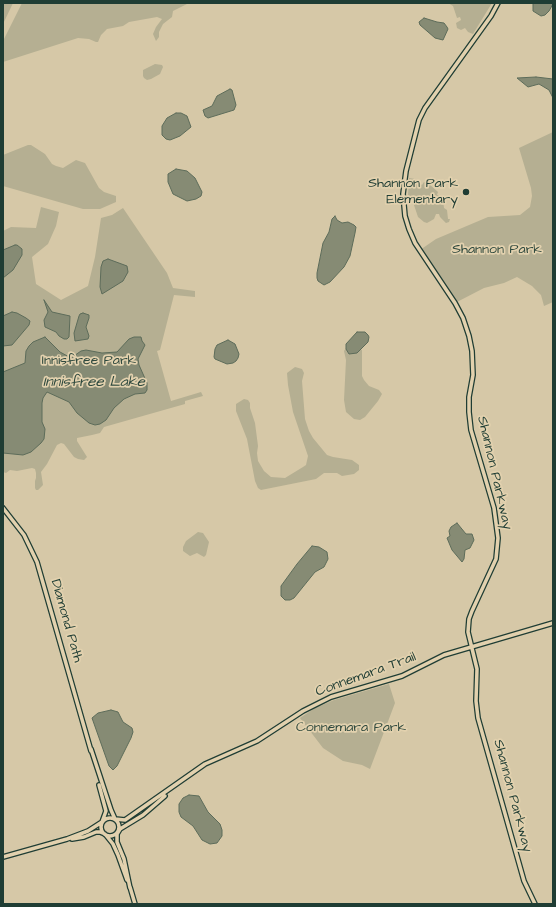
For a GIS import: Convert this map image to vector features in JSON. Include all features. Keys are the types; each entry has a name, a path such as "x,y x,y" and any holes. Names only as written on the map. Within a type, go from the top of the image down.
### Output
{"street":[{"name":"Shannon Parkway","path":"498,3 487,22 425,108 419,120 406,172 403,194 405,216 415,243 455,303 463,318 472,351 472,375 469,397 471,430 494,508 498,538 496,559 469,619 468,632 477,669 476,701 478,718 524,881 535,904"},
{"name":"Diamond Path","path":"3,508 23,533 38,562 91,749 108,804 119,827 116,835 117,842 124,859 130,888"},
{"name":"Connemara Trail","path":"116,819 125,820 133,816 206,764 257,741 316,704 331,697 402,676 444,655 471,646 553,623"},
{"name":"Diamond Path","path":"91,749 105,807 106,815 102,822 101,828 113,844 118,855 135,904"},
{"name":"Connemara Trail","path":"118,832 143,815 178,784"},
{"path":"3,857 67,839 88,831 108,818 116,819"},
{"path":"67,839 84,837 96,832 112,835 118,832"}],"green space":[{"path":"3,3 13,3 3,24"},
{"path":"22,3 192,3 173,11 172,17 163,24 159,32 159,37 156,41 153,34 162,19 157,17 129,22 123,26 107,29 101,35 98,42 78,38 3,62 3,41"},
{"path":"448,3 492,3 473,34 468,32 465,28 461,30 457,28 456,23 461,20 460,17 457,18 453,6"},
{"path":"155,64 162,65 163,67 160,74 147,80 143,76 143,70"},
{"name":"Shannon Park","path":"553,132 553,302 544,306 541,295 532,286 517,277 504,283 484,288 455,303 420,250 436,239 488,217 520,215 530,207 532,196 531,188 519,148"},
{"path":"31,145 45,154 52,164 56,166 63,168 76,160 85,163 99,188 104,192 116,196 116,202 100,209 83,209 3,186 3,155"},
{"path":"409,178 415,179 422,185 424,182 429,184 438,192 437,195 443,200 444,208 447,210 448,219 450,219 449,222 446,223 439,214 436,214 434,219 427,223 418,217 412,199 408,195"},
{"name":"Innisfree Park","path":"41,207 59,212 56,226 48,244 32,257 36,284 61,300 88,286 95,257 101,218 112,215 123,208 167,273 173,288 195,291 195,297 174,295 160,350 157,351 171,401 201,392 203,396 185,401 185,404 104,427 100,433 77,438 77,441 87,457 84,460 74,457 64,444 61,443 57,445 41,472 43,485 36,490 35,469 32,468 17,471 10,470 6,473 3,472 3,231 11,227 36,228"},
{"path":"356,347 362,350 362,376 364,380 369,386 379,390 382,394 365,417 360,420 354,419 346,412 344,400 346,360 344,351 346,348"},
{"path":"295,367 302,369 304,373 302,381 305,419 313,438 327,455 352,460 359,465 359,470 354,474 342,476 337,473 324,473 316,479 261,490 258,488 255,481 247,439 236,411 236,404 244,399 248,400 250,403 250,408 255,423 258,461 264,471 271,477 285,478 303,467 306,465 308,456 293,412 287,373"},
{"path":"198,532 203,533 209,542 206,555 204,557 197,553 190,556 183,551 186,541"},
{"name":"Connemara Park","path":"389,684 395,703 370,769 362,765 343,761 323,748 300,718 315,708 334,700"}],"water":[{"path":"533,3 553,4 545,15 541,16 533,11"},
{"path":"424,18 444,23 448,29 443,40 435,38 420,25 419,22"},
{"path":"536,77 553,79 553,98 549,90 539,84 528,87 517,78"},
{"path":"230,89 232,90 236,105 234,110 208,118 205,116 203,110 212,106 217,96"},
{"path":"176,113 181,113 187,116 191,127 180,136 170,140 166,139 162,135 162,126 167,118"},
{"path":"176,169 187,171 195,178 202,192 201,196 187,201 173,194 168,182 168,174"},
{"path":"335,216 337,220 342,223 348,222 356,227 350,256 344,267 330,282 324,285 318,281 317,273 323,243 329,232 332,219"},
{"path":"15,245 22,249 22,255 13,270 3,278 3,250"},
{"path":"108,259 127,266 128,272 123,281 102,294 100,287 101,267 103,261"},
{"path":"44,300 52,312 70,316 69,337 67,339 64,339 56,332 45,327 44,320 48,312"},
{"path":"12,312 17,313 30,321 29,325 12,345 3,346 3,316"},
{"path":"83,313 89,315 86,327 89,336 88,339 75,341 74,333 79,316"},
{"path":"357,332 365,332 369,337 368,342 357,353 349,354 346,349 346,344"},
{"name":"Innisfree Lake","path":"45,337 60,352 71,358 81,351 86,350 102,353 117,352 129,339 141,337 145,345 138,359 147,383 147,390 145,393 135,394 124,399 114,408 106,420 95,425 89,423 77,413 69,402 47,392 42,403 42,422 45,429 44,439 31,452 23,455 3,453 3,372 25,363 26,351 29,346 33,342"},
{"path":"228,340 235,344 239,354 236,361 227,364 215,359 214,357 217,345"},
{"path":"457,523 466,534 472,534 474,540 470,548 465,550 464,559 462,562 452,550 447,538 450,536 449,531 451,527"},
{"path":"312,546 319,547 327,552 328,559 324,567 315,572 294,598 285,600 281,596 281,586"},
{"path":"111,710 118,712 123,722 132,728 133,732 117,766 113,770 109,766 92,718 98,713"},
{"path":"189,795 199,796 208,812 220,824 222,836 217,843 210,844 202,840 193,826 181,817 179,812 179,804 183,798"}],"place":[{"name":"Shannon Park Elementary","path":"466,192"}]}
